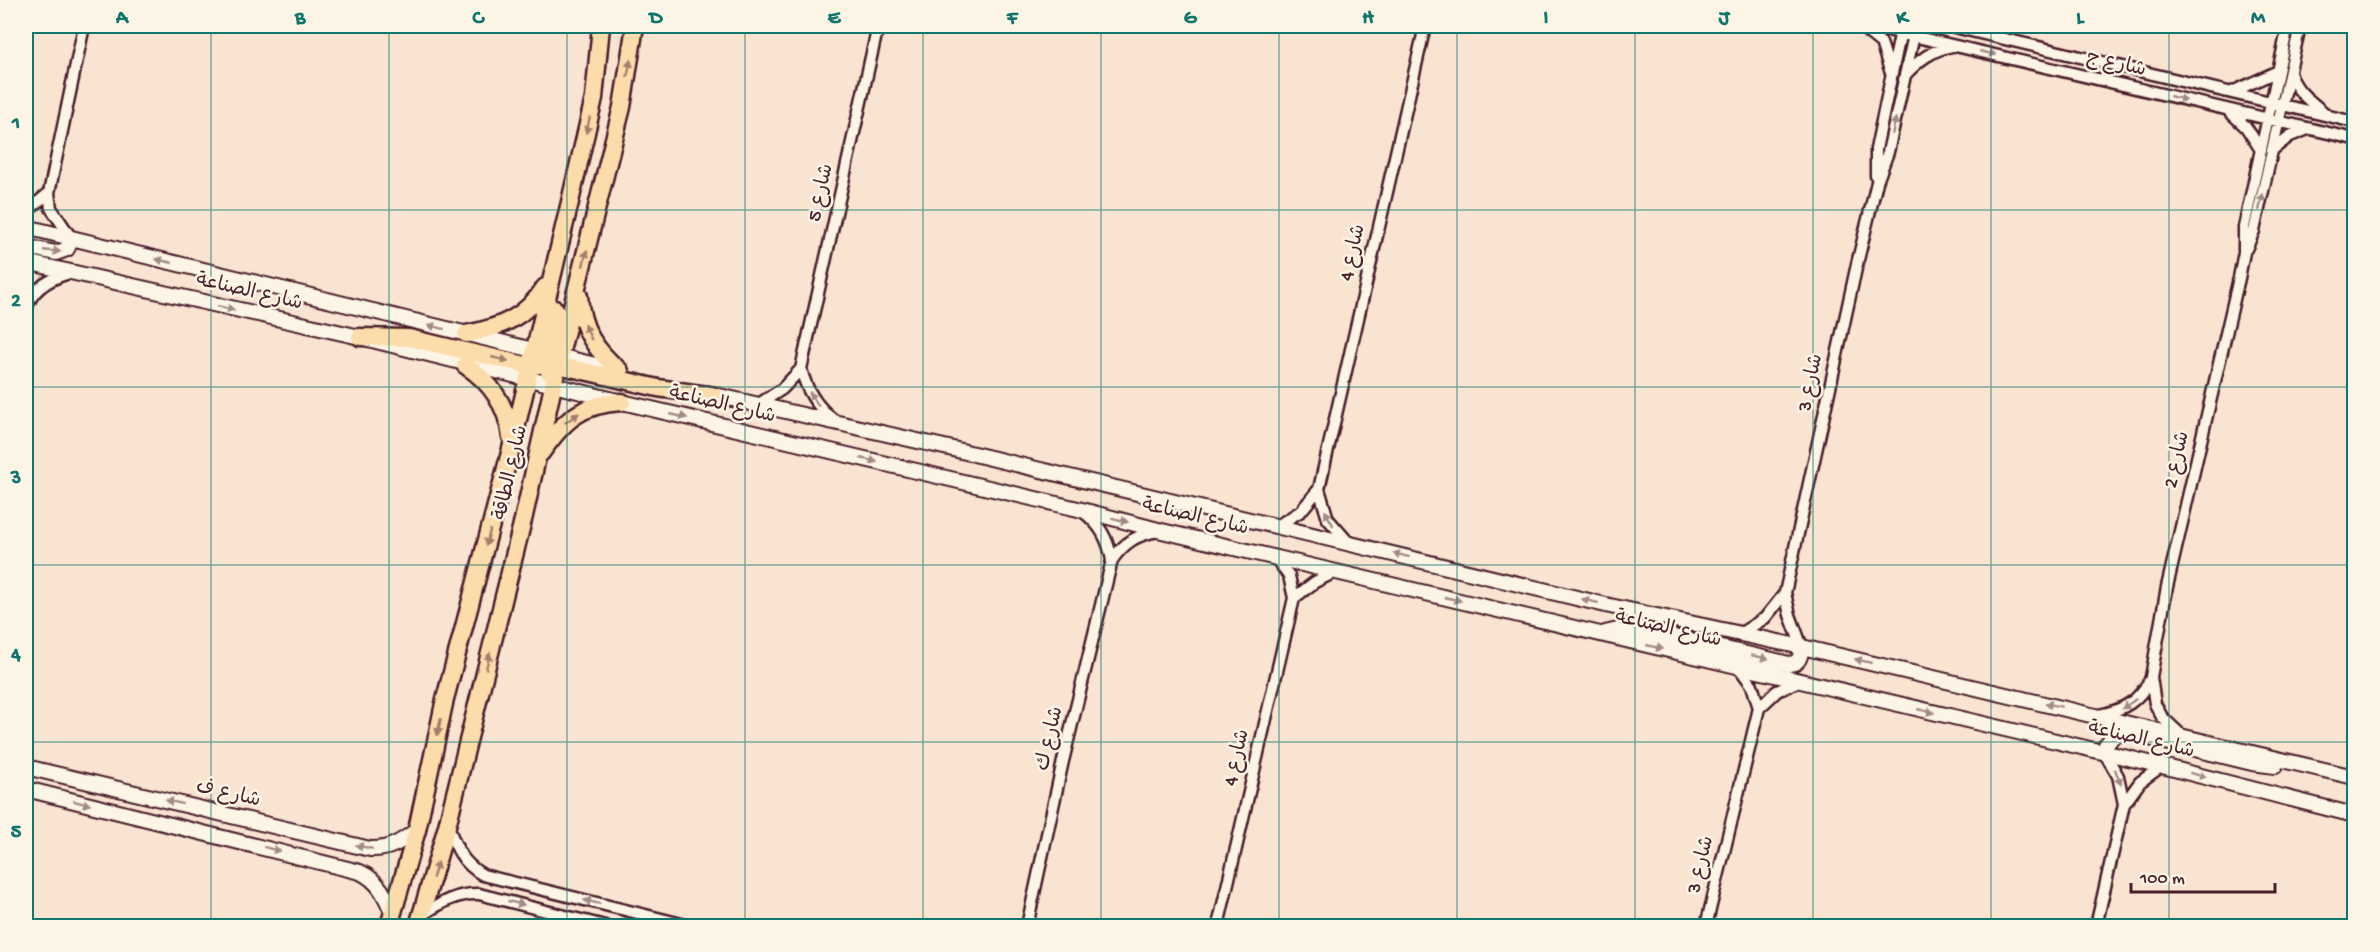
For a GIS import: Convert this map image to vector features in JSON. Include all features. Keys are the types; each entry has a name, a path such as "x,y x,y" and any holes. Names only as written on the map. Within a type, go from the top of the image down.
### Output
{"main road":[{"name":"شارع الطاقة","path":"420,921 447,826 537,458 553,274 594,98 601,26"},
{"name":"شارع الطاقة","path":"391,920 417,830 445,699 512,445 579,282 622,107 635,26"},
{"path":"524,516 527,470 544,367 570,244 570,202"},
{"path":"466,334 503,326 519,317 533,305 553,274"},
{"path":"579,282 581,314 586,332 595,346 620,371"},
{"path":"360,337 409,338 544,367 715,396"},
{"path":"465,364 485,379 500,399 510,428 512,445"},
{"path":"537,458 563,424 576,414 598,405 622,402"}],"street":[{"path":"26,247 56,254 67,249 72,239 51,208 48,193 84,26"},
{"name":"شارع 5","path":"801,369 878,26"},
{"name":"شارع 4","path":"1276,526 1300,511 1319,489 1425,26"},
{"path":"1860,26 1881,43 1892,75"},
{"name":"شارع ج","path":"1870,26 1915,31 1955,46 2355,139"},
{"name":"شارع ج","path":"1950,26 2355,122"},
{"name":"شارع 2","path":"2181,735 2162,717 2152,691 2151,677 2167,587 2244,252 2254,231 2272,150 2278,71 2288,26"},
{"name":"شارع 2","path":"2276,103 2290,73 2300,26"},
{"name":"شارع 3","path":"1877,182 1876,149 1902,29"},
{"name":"شارع 3","path":"1802,647 1790,615 1785,592 1877,182 1888,152 1915,31"},
{"path":"1905,75 1929,54 1940,48 1955,46"},
{"path":"2230,92 2278,71"},
{"path":"2290,73 2293,83 2300,92 2328,116"},
{"path":"2227,110 2246,127 2261,150"},
{"name":"شارع 2","path":"2244,252 2244,227 2261,150 2273,120"},
{"path":"2272,150 2290,136 2308,129"},
{"path":"26,212 48,193"},
{"name":"شارع الصناعة","path":"26,227 466,334 622,402 2104,752 2355,815"},
{"name":"شارع الصناعة","path":"26,262 360,337 465,364 620,371 715,396 759,404 1348,542 1610,606 1802,647 2355,777"},
{"path":"26,303 49,281 69,273"},
{"path":"759,404 782,389 801,369 813,399 823,412 836,422"},
{"name":"شارع 4","path":"1319,489 1328,519 1348,542"},
{"path":"1078,509 1102,530 1109,544 1112,560"},
{"path":"1112,560 1133,538 1147,532 1162,531"},
{"path":"1274,556 1289,576 1294,598 1315,582 1336,571"},
{"name":"شارع ك","path":"1027,927 1112,560"},
{"name":"شارع 3","path":"1738,635 1765,618 1785,592"},
{"name":"شارع 4","path":"1218,927 1294,598"},
{"path":"1600,634 1631,627 1789,664 1799,659 1802,647"},
{"path":"1738,666 1752,685 1759,708 1777,691 1799,681"},
{"name":"شارع 2","path":"2097,716 2122,709 2134,701 2145,690 2151,677"},
{"name":"شارع 3","path":"1706,927 1759,708"},
{"path":"2124,804 2118,776 2104,752 2106,745 2114,735 2129,733 2252,763 2307,766"},
{"path":"2096,927 2124,804 2140,782 2162,766"},
{"name":"شارع ف","path":"26,767 370,849 382,850 394,846 417,830"},
{"path":"26,789 360,872 371,877 380,886 391,920"},
{"path":"447,826 460,857 471,868 483,875 690,927"},
{"path":"420,921 451,897 464,893 478,894 605,927"}],"shaded area":[{"path":"26,26 2354,26 2354,926 26,926"}]}
